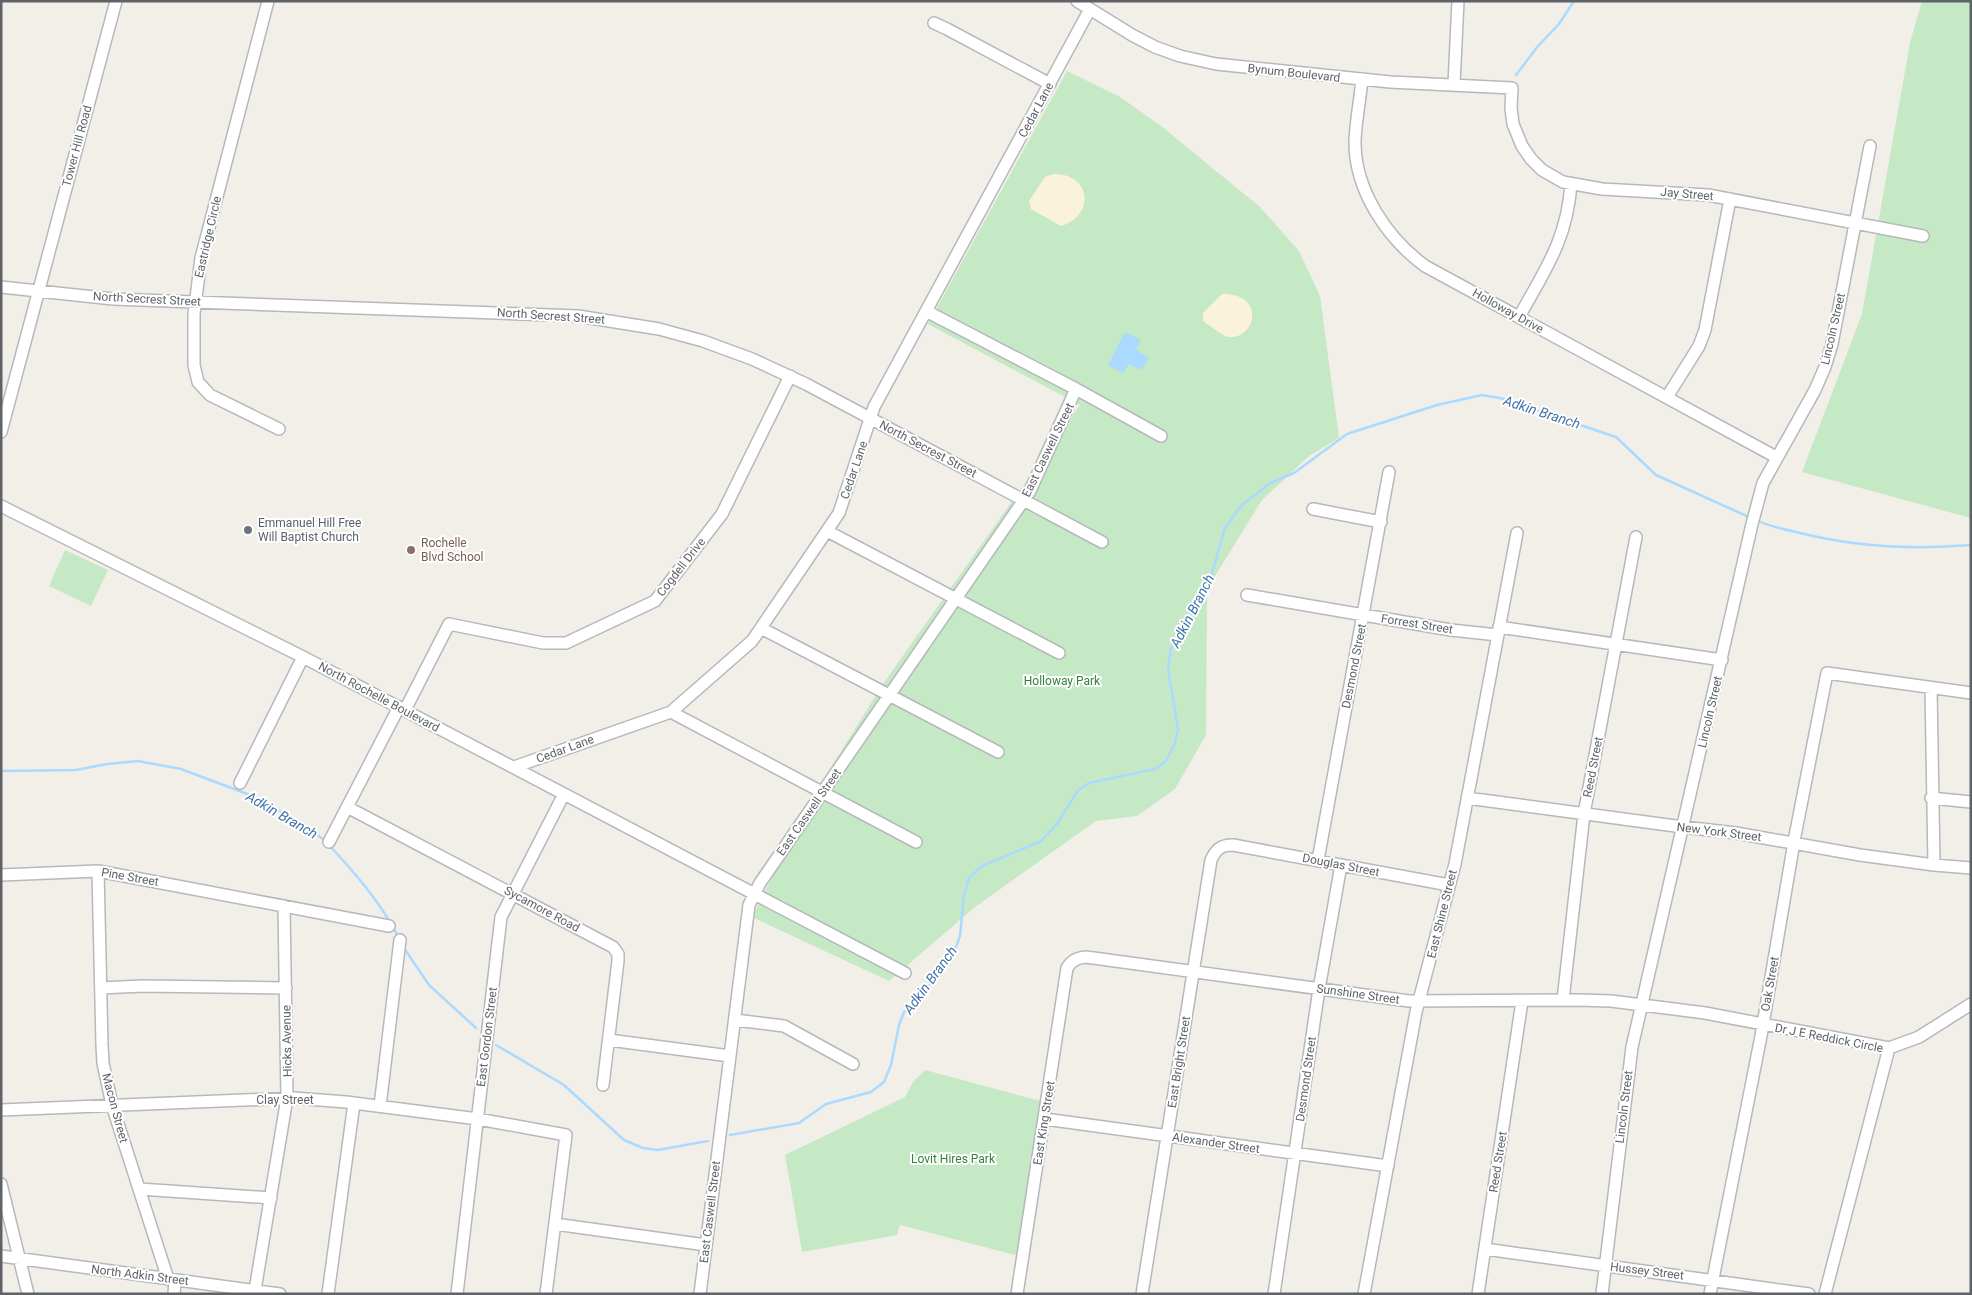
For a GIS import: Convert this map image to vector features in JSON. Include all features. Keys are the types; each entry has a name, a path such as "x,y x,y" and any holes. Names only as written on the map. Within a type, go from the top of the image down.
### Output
{"street":[{"name":"Tower Hill Road","path":"1,432 116,1"},
{"name":"Eastridge Circle","path":"268,1 201,258 194,314 194,365 198,382 210,396 279,429"},
{"path":"1077,1 1090,9"},
{"path":"1454,84 1458,1"},
{"name":"Bynum Boulevard","path":"1090,9 1155,47 1180,56 1216,64 1362,79 1512,88"},
{"name":"Cedar Lane","path":"514,768 671,712 752,641 839,513 874,407 1090,9"},
{"path":"934,23 948,28 1050,84"},
{"name":"Holloway Drive","path":"1362,79 1355,141 1356,151 1363,182 1371,202 1381,221 1399,243 1425,266 1776,457"},
{"name":"Jay Street","path":"1512,88 1511,108 1513,124 1526,153 1548,175 1571,184 1632,191 1695,194 1730,199 1923,236"},
{"name":"Lincoln Street","path":"1602,1294 1625,1095 1641,1004 1754,519 1763,483 1815,390 1825,367 1832,344 1870,146"},
{"path":"1519,317 1561,238 1567,216 1571,184"},
{"path":"1668,397 1699,346 1705,330 1730,199"},
{"name":"North Secrest Street","path":"1,287 113,298 506,312 587,317 659,329 703,340 790,376 1102,542"},
{"path":"926,311 1076,389 1161,436"},
{"name":"Cogdell Drive","path":"402,709 449,624 543,643 566,644 655,600 722,514 790,376"},
{"name":"East Caswell Street","path":"700,1294 749,905 760,883 1024,500 1076,389"},
{"name":"Desmond Street","path":"1318,860 1389,472"},
{"name":"North Rochelle Boulevard","path":"1,506 303,657 905,973"},
{"path":"1313,509 1381,522"},
{"path":"827,531 1060,653"},
{"name":"East Shine Street","path":"1364,1294 1420,1001 1449,885 1467,798 1517,533"},
{"name":"Reed Street","path":"1563,1000 1584,814 1636,537"},
{"name":"Forrest Street","path":"1248,595 1451,630 1498,631 1722,660"},
{"path":"761,628 998,752"},
{"path":"240,783 303,657"},
{"name":"Oak Street","path":"1710,1294 1763,1025 1827,673 1931,688"},
{"path":"1934,865 1931,798 1931,688 1971,694"},
{"path":"329,842 402,709"},
{"path":"671,712 916,842"},
{"name":"East Gordon Street","path":"457,1294 501,918 564,794"},
{"name":"New York Street","path":"1467,798 1736,833 1860,855 1971,868"},
{"path":"1931,798 1971,802"},
{"name":"Sycamore Road","path":"347,807 613,947 618,954 618,961 602,1085"},
{"name":"East Bright Street","path":"1142,1294 1211,860 1216,850 1225,845 1233,845"},
{"name":"Douglas Street","path":"1233,845 1449,885"},
{"name":"Desmond Street","path":"1274,1294 1319,989 1342,865"},
{"name":"Pine Street","path":"1,875 98,871 284,906"},
{"name":"Macon Street","path":"98,871 103,1063 112,1105 172,1279 174,1294"},
{"path":"284,906 389,926"},
{"name":"Hicks Avenue","path":"255,1290 287,1098 284,906"},
{"path":"380,1106 400,940"},
{"name":"Sunshine Street","path":"1078,958 1086,957 1420,1001 1563,1000 1641,1004"},
{"name":"East King Street","path":"1017,1294 1067,968 1070,962 1078,958"},
{"path":"101,988 142,986 286,988"},
{"name":"Reed Street","path":"1478,1294 1522,1000"},
{"name":"Dr J E Reddick Circle","path":"1641,1004 1704,1013 1889,1048 1825,1294"},
{"path":"1889,1048 1919,1037 1971,1004"},
{"path":"735,1020 784,1026 853,1064"},
{"path":"609,1040 730,1056"},
{"name":"Clay Street","path":"1,1110 287,1098 380,1106 478,1119 566,1135 555,1224"},
{"path":"328,1294 354,1103"},
{"name":"Alexander Street","path":"1045,1119 1388,1166"},
{"path":"1,1184 28,1294"},
{"path":"140,1189 271,1198"},
{"path":"546,1294 555,1224 706,1245"},
{"name":"Hussey Street","path":"1485,1249 1809,1294"},
{"name":"North Adkin Street","path":"1,1256 280,1294"}],"green space":[{"path":"1922,1 1971,1 1971,518 1802,472 1862,314 1910,43"},
{"name":"Holloway Park","path":"1067,71 1120,97 1161,126 1260,207 1299,251 1320,296 1339,438 1309,456 1262,500 1207,589 1206,735 1175,789 1137,816 1096,821 975,907 889,981 752,917 815,793 883,684 1080,405 928,324"},
{"path":"65,550 108,570 91,606 49,586"},
{"name":"Lovit Hires Park","path":"925,1070 1048,1103 1019,1256 900,1225 897,1235 802,1252 785,1155 905,1097 913,1082"}],"sand":[{"path":"1054,174 1067,176 1076,181 1082,188 1084,196 1084,205 1080,214 1072,221 1061,226 1031,209 1029,201 1045,177"},
{"path":"1222,294 1236,296 1245,301 1251,308 1250,324 1238,336 1229,337 1203,321 1203,313"}],"water":[{"path":"1125,332 1141,340 1136,350 1149,357 1142,370 1129,364 1123,373 1108,365"}],"waterway":[{"path":"1516,75 1538,46 1559,24 1574,1"},
{"name":"Adkin Branch","path":"730,1135 799,1123 826,1104 871,1092 884,1082 891,1065 899,1025 904,1012 935,979 954,952 960,936 964,895 969,878 982,866 1041,841 1057,824 1078,790 1089,783 1155,769 1166,761 1175,743 1178,729 1168,669 1171,648 1210,580 1225,528 1241,506 1270,483 1294,473 1347,434 1437,405 1482,395 1500,398 1616,437 1656,475 1751,518"},
{"name":"Adkin Branch","path":"1756,520 1818,537 1861,544 1905,547 1971,545"},
{"name":"Adkin Branch","path":"1,771 76,770 138,761 181,769 250,795 289,816 326,841"},
{"name":"Adkin Branch","path":"329,845 366,888 398,936"},
{"name":"Adkin Branch","path":"404,948 429,985 476,1028"},
{"name":"Adkin Branch","path":"496,1045 564,1085 624,1140 643,1148 658,1150 708,1141"}],"place":[{"name":"Emmanuel Hill Free Will Baptist Church","path":"248,530"},
{"name":"Rochelle Blvd School","path":"411,550"}]}
